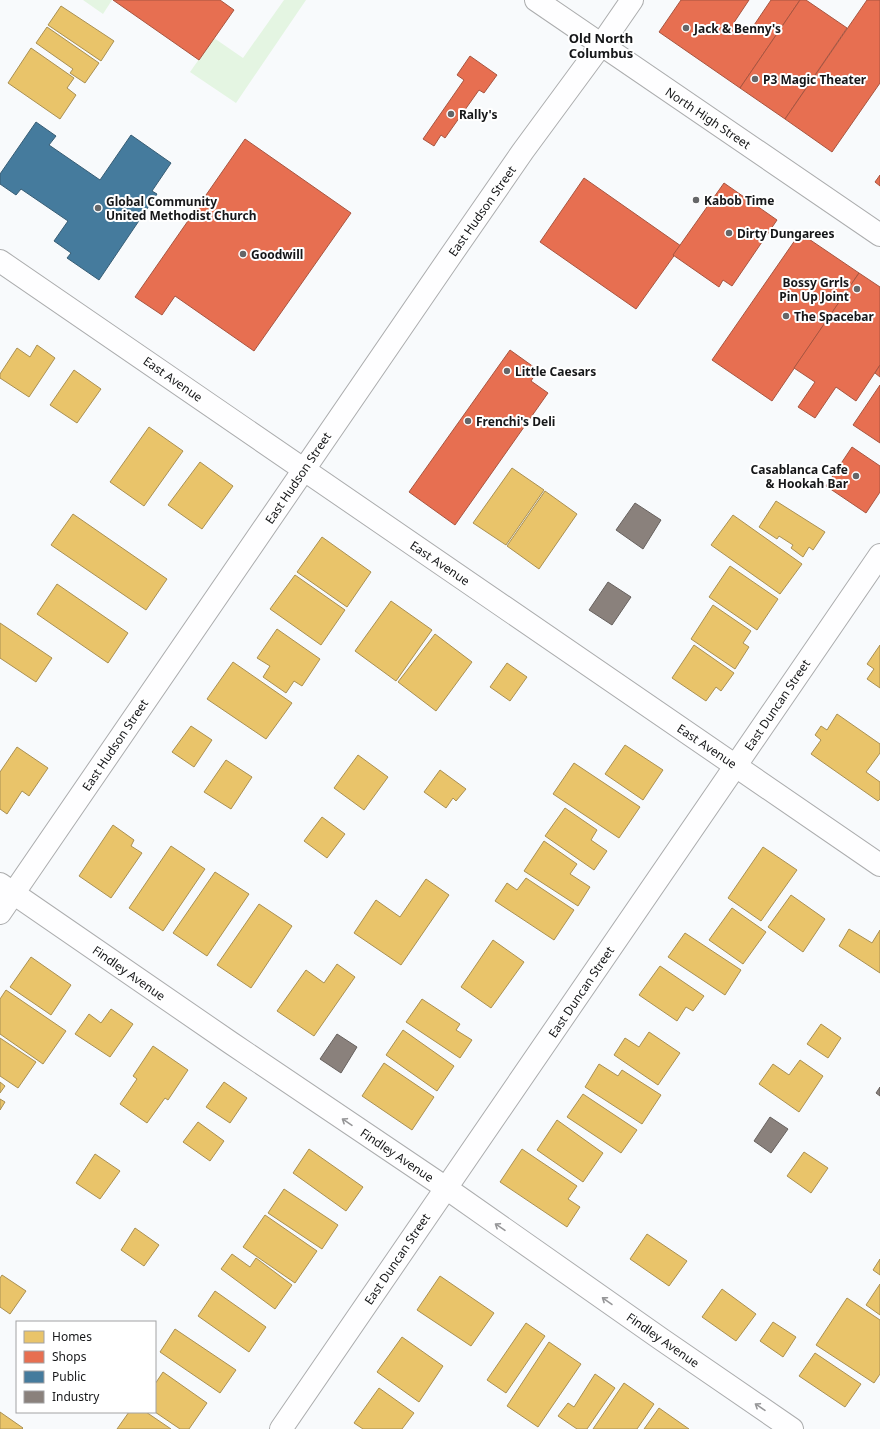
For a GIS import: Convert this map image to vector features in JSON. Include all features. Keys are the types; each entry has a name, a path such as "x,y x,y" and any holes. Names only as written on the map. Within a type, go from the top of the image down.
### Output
{"street":[{"name":"North High Street","path":"536,0 880,235"},
{"name":"East Hudson Street","path":"0,913 7,889 304,470 523,152 632,0"},
{"name":"East Avenue","path":"0,261 880,865"},
{"name":"East Duncan Street","path":"281,1429 880,555"},
{"name":"Findley Avenue","path":"7,889 238,1048 446,1188 792,1429"}],"green space":[{"path":"83,0 112,0 103,14"},
{"path":"284,0 306,0 236,103 190,72 214,38 243,58"}],"building: Homes":[{"path":"61,6 114,41 101,61 48,25"},
{"path":"47,27 99,63 85,83 70,73 73,69 36,43"},
{"path":"31,48 74,78 67,88 76,95 60,119 8,83"},
{"path":"37,345 55,358 29,397 0,378 0,374 17,348 30,357"},
{"path":"74,370 101,389 77,423 50,405"},
{"path":"149,427 183,451 144,506 110,482"},
{"path":"200,462 233,486 202,529 168,505"},
{"path":"512,468 544,490 506,545 473,523"},
{"path":"545,491 577,514 539,569 507,546"},
{"path":"776,501 825,532 813,550 809,547 803,557 791,548 793,545 779,536 777,539 759,527"},
{"path":"73,514 167,579 146,610 51,545"},
{"path":"733,515 802,564 780,594 711,545"},
{"path":"322,537 371,572 347,607 297,572"},
{"path":"730,566 778,599 757,630 709,597"},
{"path":"295,575 345,610 321,645 270,609"},
{"path":"57,584 128,633 108,663 37,614"},
{"path":"391,601 432,630 396,681 355,651"},
{"path":"713,605 751,631 743,643 749,647 735,669 691,639"},
{"path":"0,623 52,658 36,682 0,658"},
{"path":"277,629 320,659 302,686 294,681 286,693 263,677 270,666 257,658"},
{"path":"435,634 472,662 436,711 398,682"},
{"path":"694,645 734,673 721,691 716,687 706,701 672,678"},
{"path":"880,645 880,688 867,679 874,669 867,664"},
{"path":"233,662 292,703 266,739 207,699"},
{"path":"507,663 527,677 510,701 490,687"},
{"path":"837,714 880,744 880,753 866,772 880,782 880,799 878,801 811,754 821,740 815,735 821,726 827,730"},
{"path":"191,726 212,740 194,767 172,752"},
{"path":"625,745 663,770 643,800 605,774"},
{"path":"17,747 48,768 29,796 22,791 7,814 0,809 0,772"},
{"path":"358,755 388,777 364,810 334,788"},
{"path":"226,760 252,777 231,809 204,792"},
{"path":"574,763 640,807 619,838 553,794"},
{"path":"440,770 466,789 456,801 453,798 446,808 424,792"},
{"path":"565,808 597,830 591,840 607,851 594,870 545,836"},
{"path":"322,817 345,834 327,858 304,841"},
{"path":"113,825 134,840 131,846 142,853 111,898 79,876"},
{"path":"544,841 577,864 570,874 590,887 578,906 524,871"},
{"path":"171,846 205,869 163,931 129,908"},
{"path":"763,847 797,870 761,921 728,898"},
{"path":"215,872 249,894 207,956 173,933"},
{"path":"526,878 574,910 554,940 495,901 507,883 517,890"},
{"path":"426,879 449,895 401,965 354,933 376,900 400,917"},
{"path":"791,895 825,919 803,952 768,927"},
{"path":"259,904 292,926 251,988 217,965"},
{"path":"732,908 766,932 743,964 709,940"},
{"path":"849,929 872,943 880,930 880,973 839,946"},
{"path":"685,933 741,970 725,995 668,957"},
{"path":"493,940 524,962 491,1008 461,987"},
{"path":"31,957 71,985 51,1015 10,987"},
{"path":"337,964 355,977 314,1036 277,1011 306,970 324,983"},
{"path":"660,966 704,996 693,1011 686,1007 677,1021 639,995"},
{"path":"6,990 66,1031 43,1064 0,1034 0,999"},
{"path":"422,999 460,1024 456,1030 472,1040 460,1058 406,1022"},
{"path":"111,1009 133,1024 110,1057 75,1034 89,1014 101,1023"},
{"path":"821,1024 841,1038 828,1058 807,1044"},
{"path":"403,1030 454,1066 437,1091 386,1055"},
{"path":"649,1032 680,1053 658,1085 614,1055 625,1038 639,1047"},
{"path":"0,1038 36,1062 18,1088 0,1076"},
{"path":"153,1046 188,1070 168,1100 165,1098 147,1123 120,1104 137,1079 133,1076"},
{"path":"800,1060 823,1076 799,1112 759,1084 773,1064 789,1075"},
{"path":"384,1063 434,1097 412,1130 362,1096"},
{"path":"599,1064 618,1076 622,1070 661,1095 642,1124 585,1087"},
{"path":"0,1082 5,1086 0,1093"},
{"path":"224,1082 247,1098 230,1123 206,1107"},
{"path":"583,1094 637,1130 621,1153 567,1117"},
{"path":"0,1099 5,1102 0,1110"},
{"path":"557,1120 603,1153 583,1182 537,1150"},
{"path":"198,1122 224,1141 210,1161 183,1142"},
{"path":"309,1149 363,1187 346,1211 293,1173"},
{"path":"522,1149 577,1186 568,1199 580,1207 567,1227 500,1182"},
{"path":"804,1152 828,1168 811,1193 787,1176"},
{"path":"95,1154 120,1171 100,1199 76,1183"},
{"path":"284,1189 338,1225 322,1249 268,1213"},
{"path":"265,1215 317,1251 295,1283 243,1247"},
{"path":"135,1228 159,1245 144,1266 121,1250"},
{"path":"647,1234 687,1261 669,1286 630,1259"},
{"path":"232,1254 250,1267 256,1258 292,1285 275,1309 221,1269"},
{"path":"880,1259 880,1275 873,1270"},
{"path":"2,1275 26,1291 10,1314 0,1307 0,1278"},
{"path":"440,1276 494,1313 471,1346 417,1310"},
{"path":"880,1284 880,1315 866,1305"},
{"path":"722,1289 756,1314 736,1341 702,1317"},
{"path":"215,1291 266,1327 249,1352 198,1316"},
{"path":"847,1298 880,1320 880,1374 874,1383 816,1345"},
{"path":"773,1322 796,1337 783,1357 760,1341"},
{"path":"526,1323 545,1336 506,1393 487,1380"},
{"path":"175,1329 236,1370 220,1393 160,1352"},
{"path":"402,1337 443,1366 419,1402 377,1372"},
{"path":"549,1342 581,1364 538,1427 507,1406"},
{"path":"815,1353 861,1384 845,1407 799,1376"},
{"path":"163,1372 207,1403 189,1429 180,1429 156,1413 156,1382"},
{"path":"595,1374 615,1388 587,1429 577,1429 558,1416 568,1403 574,1407"},
{"path":"624,1383 654,1404 637,1429 593,1429"},
{"path":"379,1388 414,1413 402,1429 363,1429 354,1423"},
{"path":"659,1408 689,1429 644,1429"},
{"path":"0,1412 23,1428 0,1429"},
{"path":"128,1413 147,1413 171,1429 117,1429"}],"building: Shops":[{"path":"113,0 220,0 234,10 199,60"},
{"path":"681,0 749,0 733,24 748,34 771,0 800,0 740,88 659,32"},
{"path":"800,0 806,0 847,28 785,119 740,88"},
{"path":"867,0 880,0 880,83 832,152 785,119"},
{"name":"Rally's","path":"470,56 497,75 484,93 479,90 445,138 441,135 434,146 423,139 464,80 457,75"},
{"name":"Goodwill","path":"245,139 351,213 254,351 175,296 162,315 135,297"},
{"path":"880,175 880,186 875,182"},
{"path":"584,178 681,246 636,309 540,242"},
{"name":"Dirty Dungarees","path":"724,183 777,220 732,286 723,280 719,287 673,255"},
{"name":"The Spacebar","path":"800,233 859,273 772,401 712,360"},
{"path":"859,273 880,287 880,365 856,401 836,387 815,418 798,407 815,382 794,368"},
{"path":"510,350 538,370 531,381 548,393 455,525 409,492"},
{"path":"880,365 880,377 875,373"},
{"path":"880,385 880,443 853,425"},
{"name":"Casablanca Cafe & Hookah Bar","path":"852,447 880,466 880,492 866,513 826,486"}],"building: Public":[{"name":"Global Community United Methodist Church","path":"36,122 56,136 49,145 100,180 131,135 171,163 152,191 157,194 99,280 67,258 71,253 54,241 68,221 21,189 16,195 0,184 0,174"}],"building: Industry":[{"path":"635,503 661,520 643,549 616,530"},
{"path":"608,582 631,597 612,625 589,610"},
{"path":"337,1034 357,1047 341,1073 320,1059"},
{"path":"880,1087 880,1096 876,1093"},
{"path":"770,1117 788,1129 771,1153 754,1141"}],"place":[{"name":"Jack & Benny's","path":"686,28"},
{"name":"P3 Magic Theater","path":"755,79"},
{"name":"Rally's","path":"451,114"},
{"name":"Kabob Time","path":"696,200"},
{"name":"Global Community United Methodist Church","path":"98,208"},
{"name":"Dirty Dungarees","path":"729,233"},
{"name":"Goodwill","path":"243,254"},
{"name":"Bossy Grrls Pin Up Joint","path":"857,289"},
{"name":"The Spacebar","path":"786,316"},
{"name":"Little Caesars","path":"507,371"},
{"name":"Frenchi's Deli","path":"468,421"},
{"name":"Casablanca Cafe & Hookah Bar","path":"856,476"}],"district":[{"name":"Old North Columbus","path":"601,46"}]}
